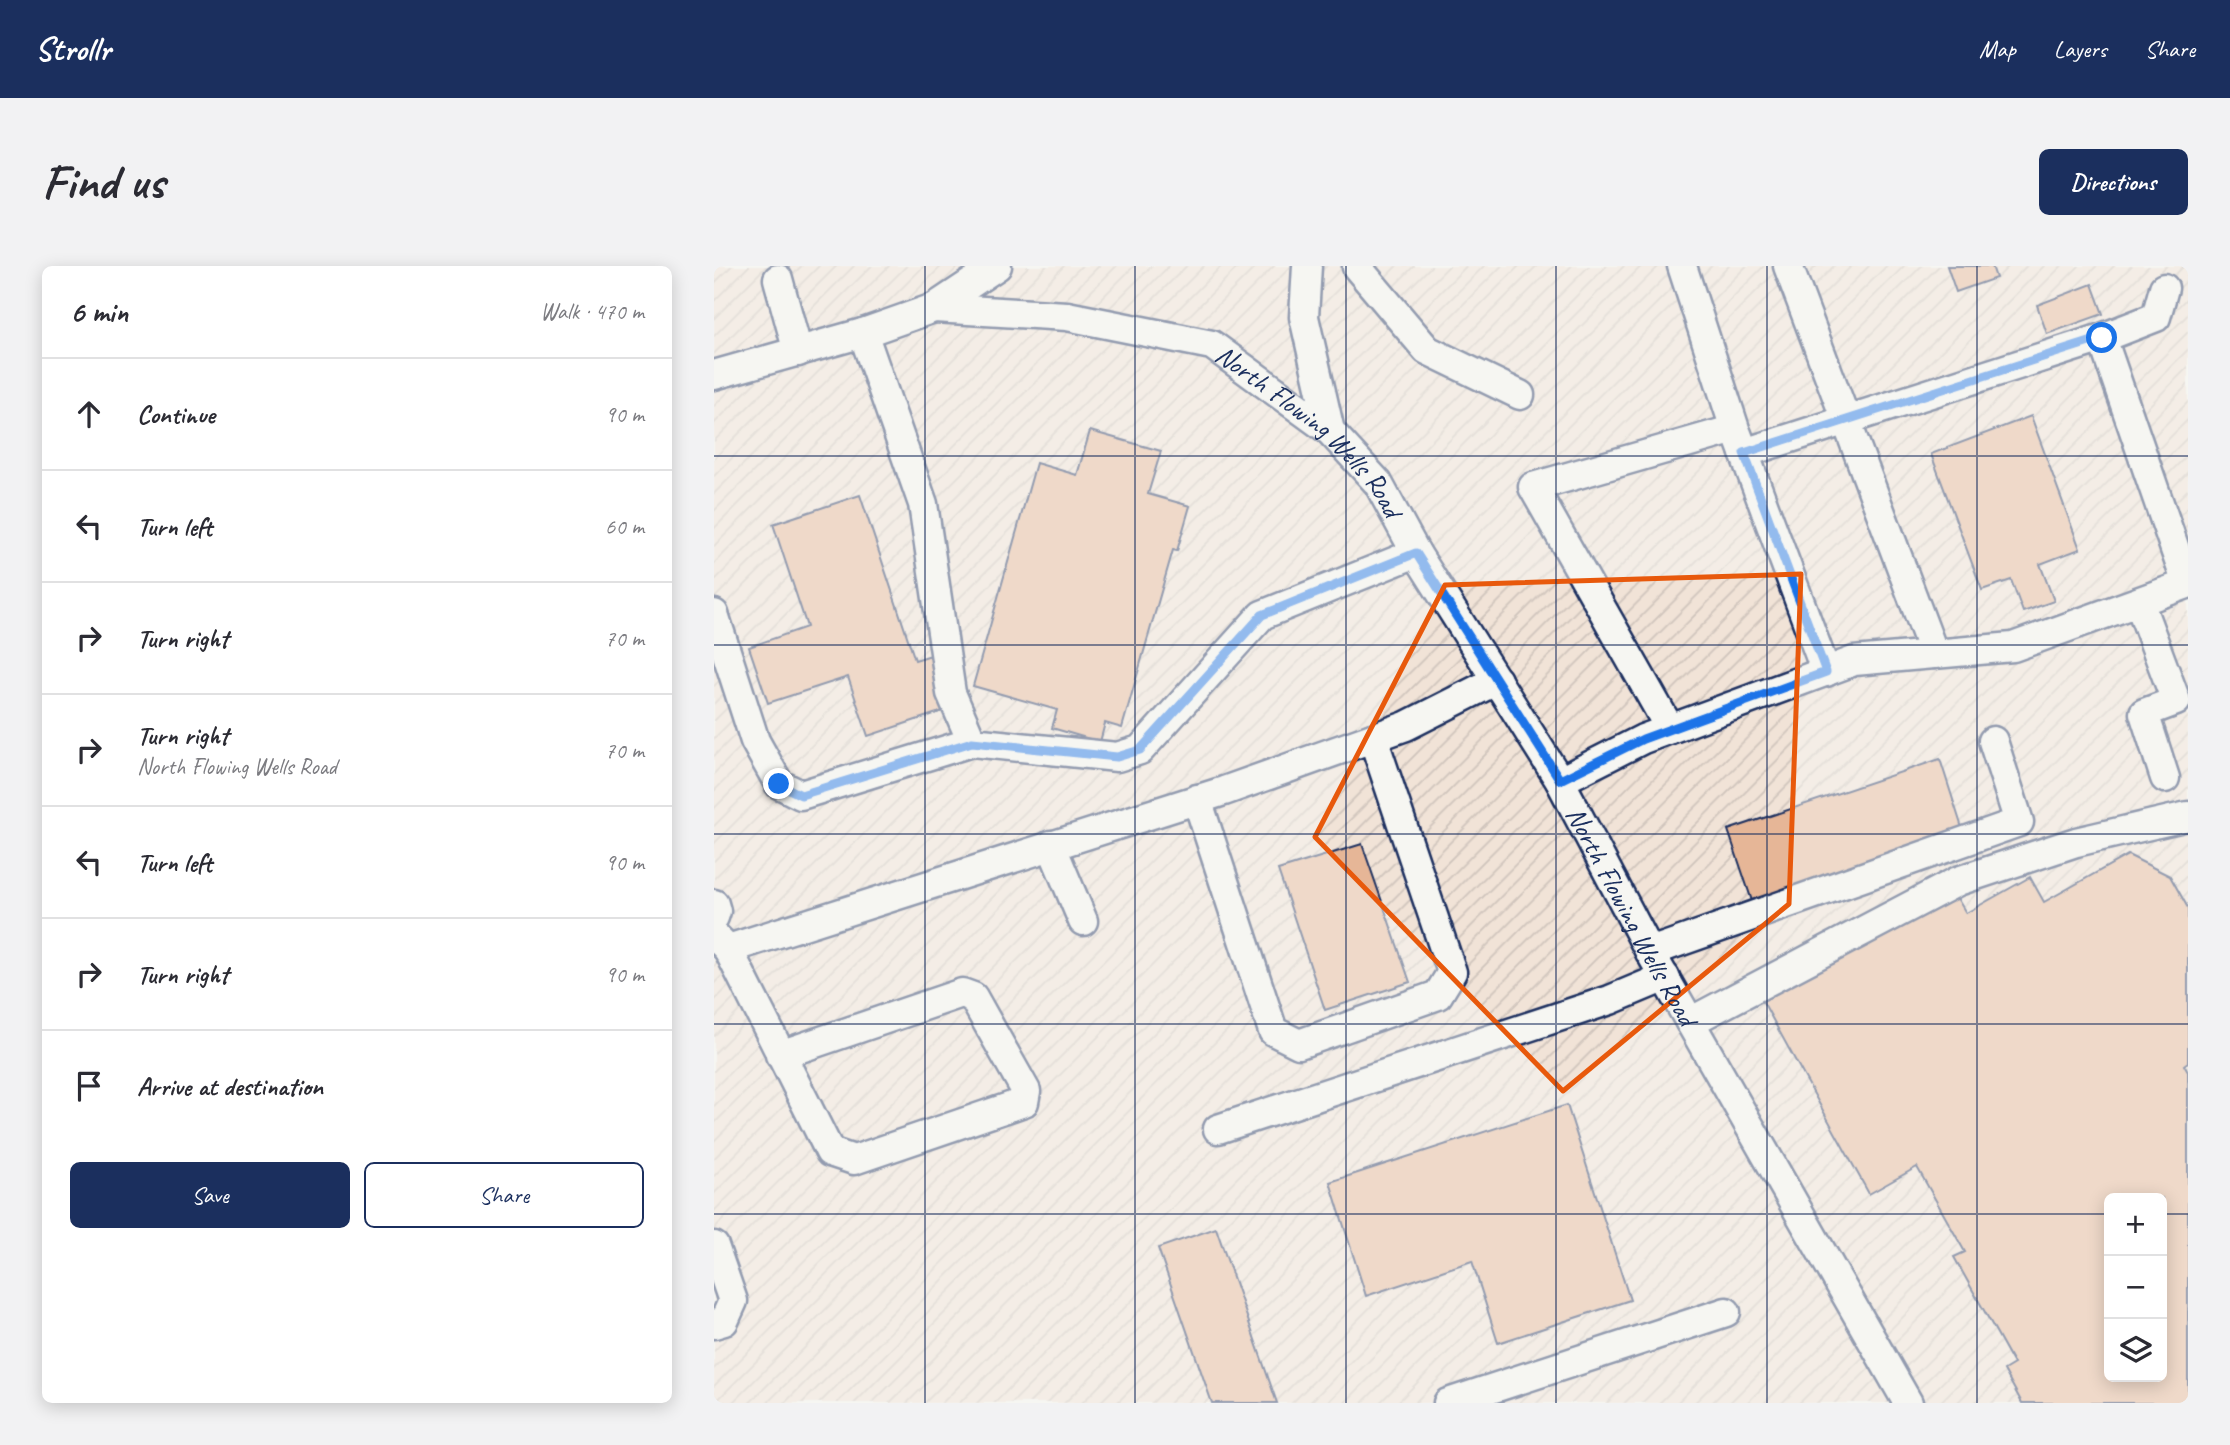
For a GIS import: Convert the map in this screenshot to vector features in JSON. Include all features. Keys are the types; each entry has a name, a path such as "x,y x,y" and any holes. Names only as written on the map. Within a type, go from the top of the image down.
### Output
{"street":[{"path":"1307,266 1304,317 1330,431"},
{"path":"1361,266 1357,267 1427,349 1520,394"},
{"path":"1682,266 1740,441 1826,672"},
{"path":"1788,266 1934,654"},
{"path":"934,308 994,267"},
{"path":"778,279 798,352"},
{"path":"1670,729 1533,487 1846,420 2102,338 2156,317 2164,288"},
{"name":"North Flowing Wells Road","path":"714,375 863,334 934,308 1067,316 1212,345 1330,431 1378,483 1416,553 1560,780 1650,952 1908,1403"},
{"path":"863,334 923,504 951,693 972,742"},
{"path":"1560,780 1643,739 1854,661 2013,647 2187,584 2102,338"},
{"path":"714,614 755,741 779,784 801,795 972,742 1117,757 1140,750 1262,615 1416,553"},
{"path":"2139,602 2176,701 2144,713 2165,778"},
{"path":"780,1055 962,993 974,997 1026,1091 1024,1102 854,1160 830,1152 721,942 1197,799 1406,726 1497,680"},
{"path":"1197,799 1273,1031 1299,1044 1438,995 1452,972 1373,738"},
{"path":"1650,952 2019,822 1993,741"},
{"path":"1690,1022 1958,881 2077,842 2188,816"},
{"path":"1051,845 1083,921"},
{"path":"714,904 714,917"},
{"path":"1218,1129 1610,1000 1665,977"},
{"path":"714,1246 733,1301 724,1321 714,1324"},
{"path":"1448,1403 1726,1312"}],"highlighted area":[{"path":"1801,574 1789,904 1563,1091 1315,837 1445,585"}],"shaded area":[{"path":"714,266 2188,266 2188,1403 714,1403"}],"building":[{"path":"1947,266 1992,266 1996,278 1956,292"},
{"path":"2092,284 2103,314 2047,334 2037,305"},
{"path":"2031,416 2080,549 2040,564 2054,601 2023,612 2011,580 1982,590 1931,454"},
{"path":"1090,431 1161,451 1148,494 1190,506 1177,551 1173,550 1122,728 1105,723 1100,742 1052,728 1057,710 973,686 1036,463 1077,475"},
{"path":"860,495 915,660 931,655 949,709 868,736 848,677 768,703 749,647 807,627 773,524"},
{"path":"1940,759 1963,831 1752,901 1728,830"},
{"path":"1362,844 1410,982 1325,1010 1278,870"},
{"path":"2128,855 2170,876 2188,908 2188,1062 2184,1065 2188,1072 2188,1403 2022,1403 2004,1370 2014,1364 1954,1257 1965,1252 1917,1167 1869,1194 1762,1000 1954,893 1966,913 2030,877 2044,902"},
{"path":"1567,1105 1630,1300 1498,1343 1472,1261 1366,1296 1330,1182"},
{"path":"1216,1228 1277,1403 1212,1403 1158,1248"}],"route":[{"path":"779,784 801,795 972,742 1117,757 1140,750 1262,615 1416,553 1560,780 1643,739 1826,672 1744,453 2102,338"}]}
